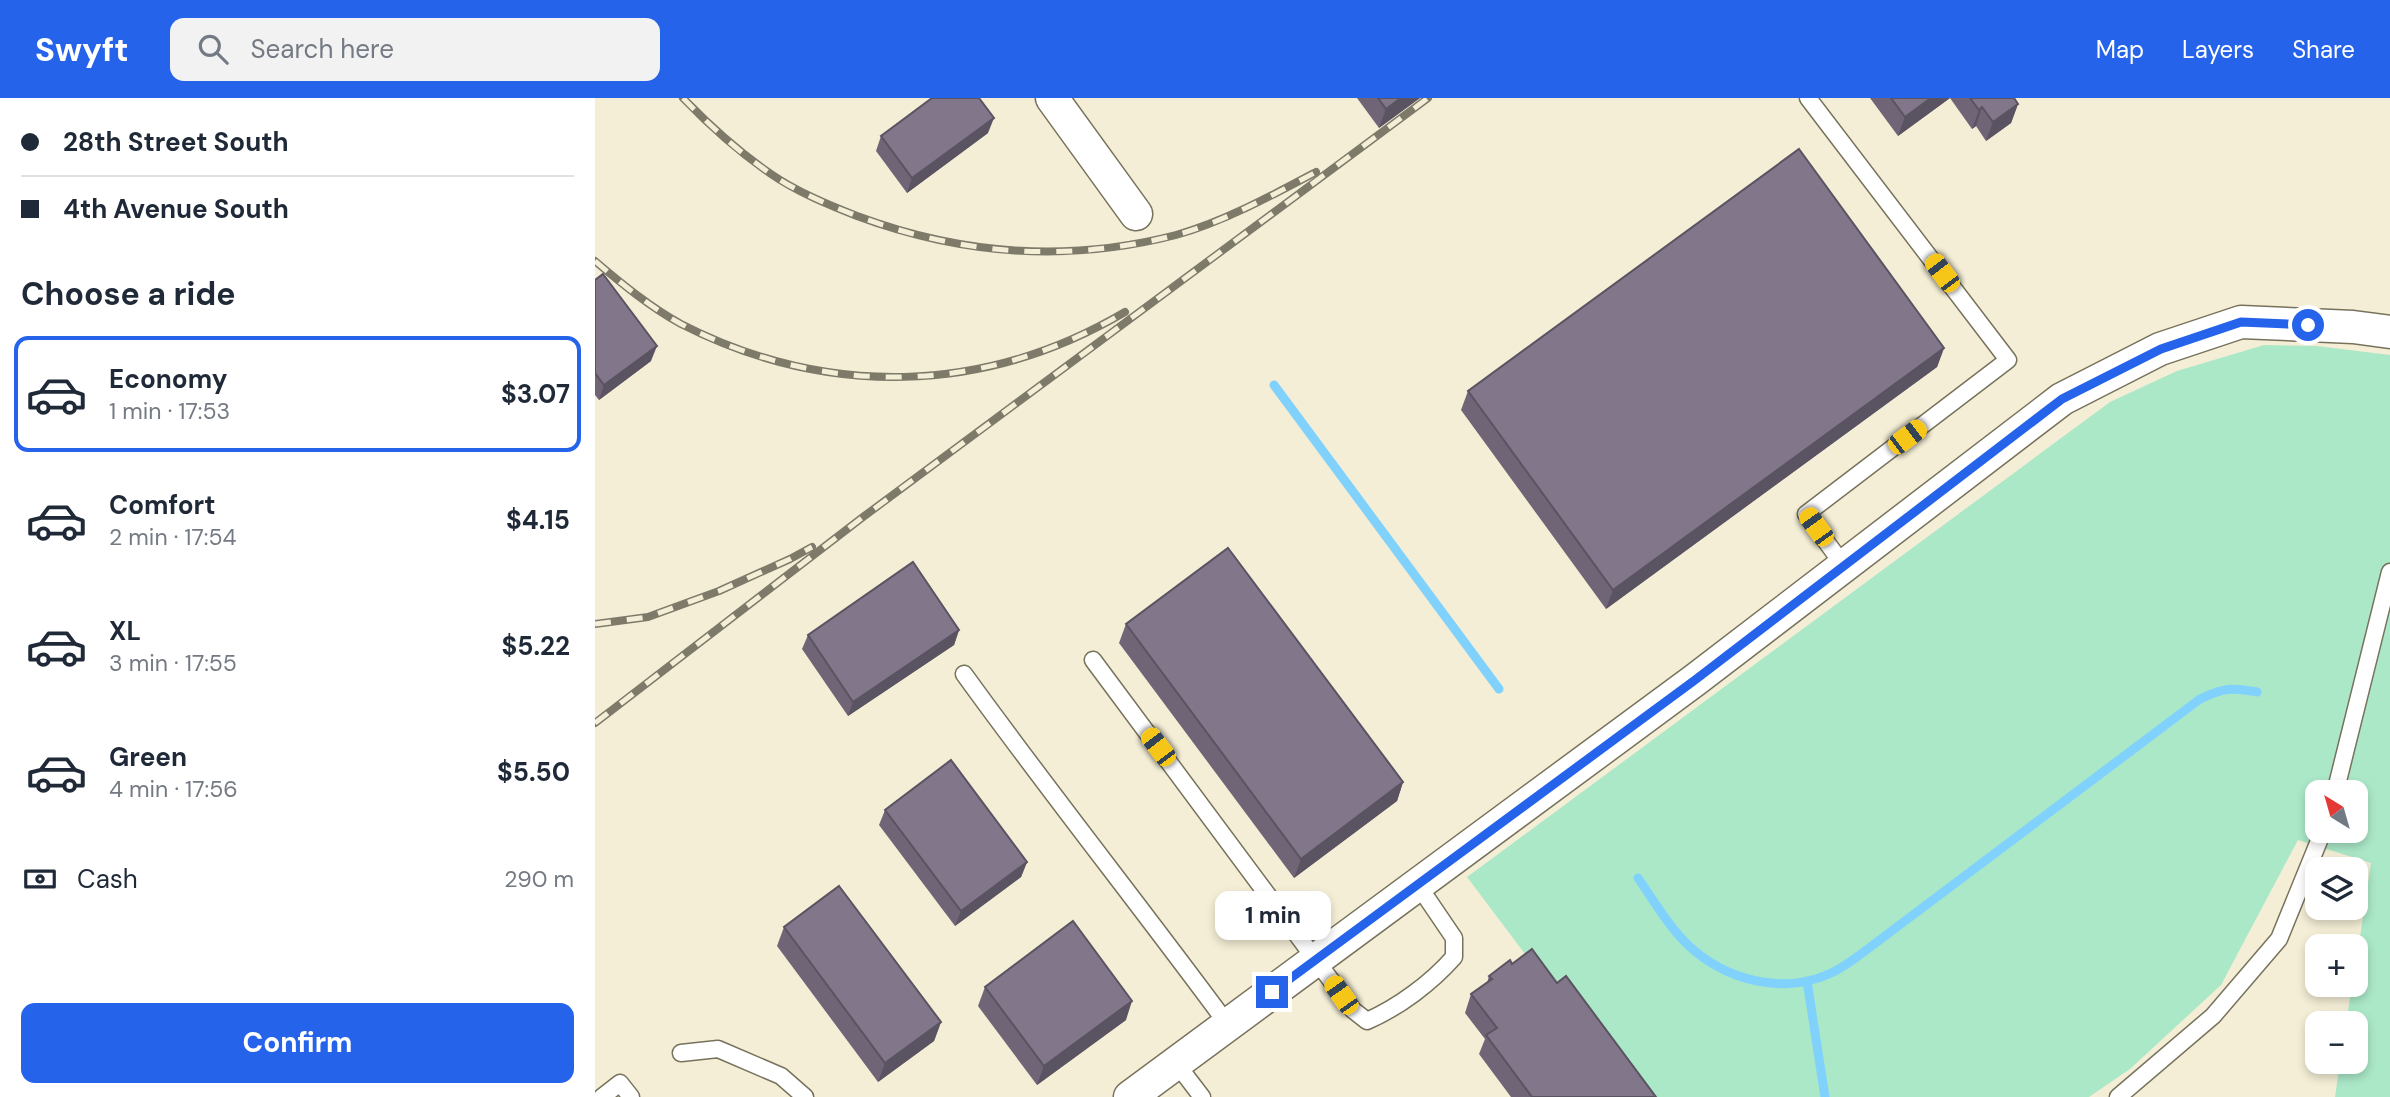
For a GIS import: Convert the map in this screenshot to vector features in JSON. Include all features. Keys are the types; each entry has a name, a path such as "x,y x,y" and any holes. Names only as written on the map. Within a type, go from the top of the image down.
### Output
{"street":[{"path":"1052,98 1136,215"},
{"path":"1130,1097 1695,680 2062,399 2169,346 2241,322 2353,327 2390,332"}],"lane":[{"path":"1808,98 2008,360 1806,514 1844,566"},
{"path":"2338,780 2390,572"},
{"path":"1093,660 1353,1010 1367,1021 1397,1005 1440,973 1454,957 1454,938 1418,885"},
{"path":"964,674 1047,789 1145,913 1228,1025"},
{"path":"2117,1097 2213,1016 2279,939 2318,844"},
{"path":"681,1053 718,1049 781,1076 805,1097"},
{"path":"1176,1063 1202,1097"},
{"path":"602,1097 620,1083 631,1097"}],"green space":[{"path":"2264,345 2317,346 2390,355 2390,1097 2335,1097 2338,1074 2368,1074 2368,1011 2348,1011 2350,997 2368,997 2368,934 2360,934 2363,920 2368,920 2371,863 2368,862 2368,857 2352,857 2311,844 2368,844 2368,780 2305,780 2305,842 2298,840 2221,985 2130,1069 2089,1097 1633,1097 1467,877 2110,402 2177,371"}],"building":[{"path":"932,98 979,98 994,118 912,178 881,136"},
{"path":"1378,98 1401,98 1386,109"},
{"path":"1891,98 1931,98 1905,117"},
{"path":"1970,98 2014,98 2018,104 1993,122 1982,107 1979,110"},
{"path":"1799,149 1944,348 1613,590 1468,391"},
{"path":"603,274 657,346 604,385 595,373 595,280"},
{"path":"1228,548 1403,782 1301,859 1126,624"},
{"path":"913,562 959,630 853,702 808,635"},
{"path":"951,760 1027,862 961,911 885,810"},
{"path":"839,886 941,1022 885,1063 784,927"},
{"path":"1073,921 1132,1001 1044,1066 985,987"},
{"path":"1532,949 1557,983 1566,976 1656,1097 1532,1097 1486,1035 1497,1028 1471,994 1492,979 1489,976 1510,960 1512,964"}],"waterway":[{"path":"1274,385 1499,689"},
{"path":"1638,878 1682,939 1720,968 1755,981 1793,983 1811,980 1834,972 1854,959 2200,699 2228,690 2257,692"},
{"path":"1807,981 1825,1097"}],"railway":[{"path":"683,98 714,129 748,157 781,181 802,192 857,216 896,229 975,247 1055,252 1135,244 1176,235 1230,215 1316,172"},
{"path":"595,723 863,517 1428,98"},
{"path":"595,261 647,303 681,324 736,348 792,365 848,375 905,377 961,372 1017,359 1071,339 1125,312"},
{"path":"595,624 648,617 719,591 812,547"}],"route":[{"path":"1272,992 1695,680 2062,399 2161,349 2241,322 2308,325"}]}
